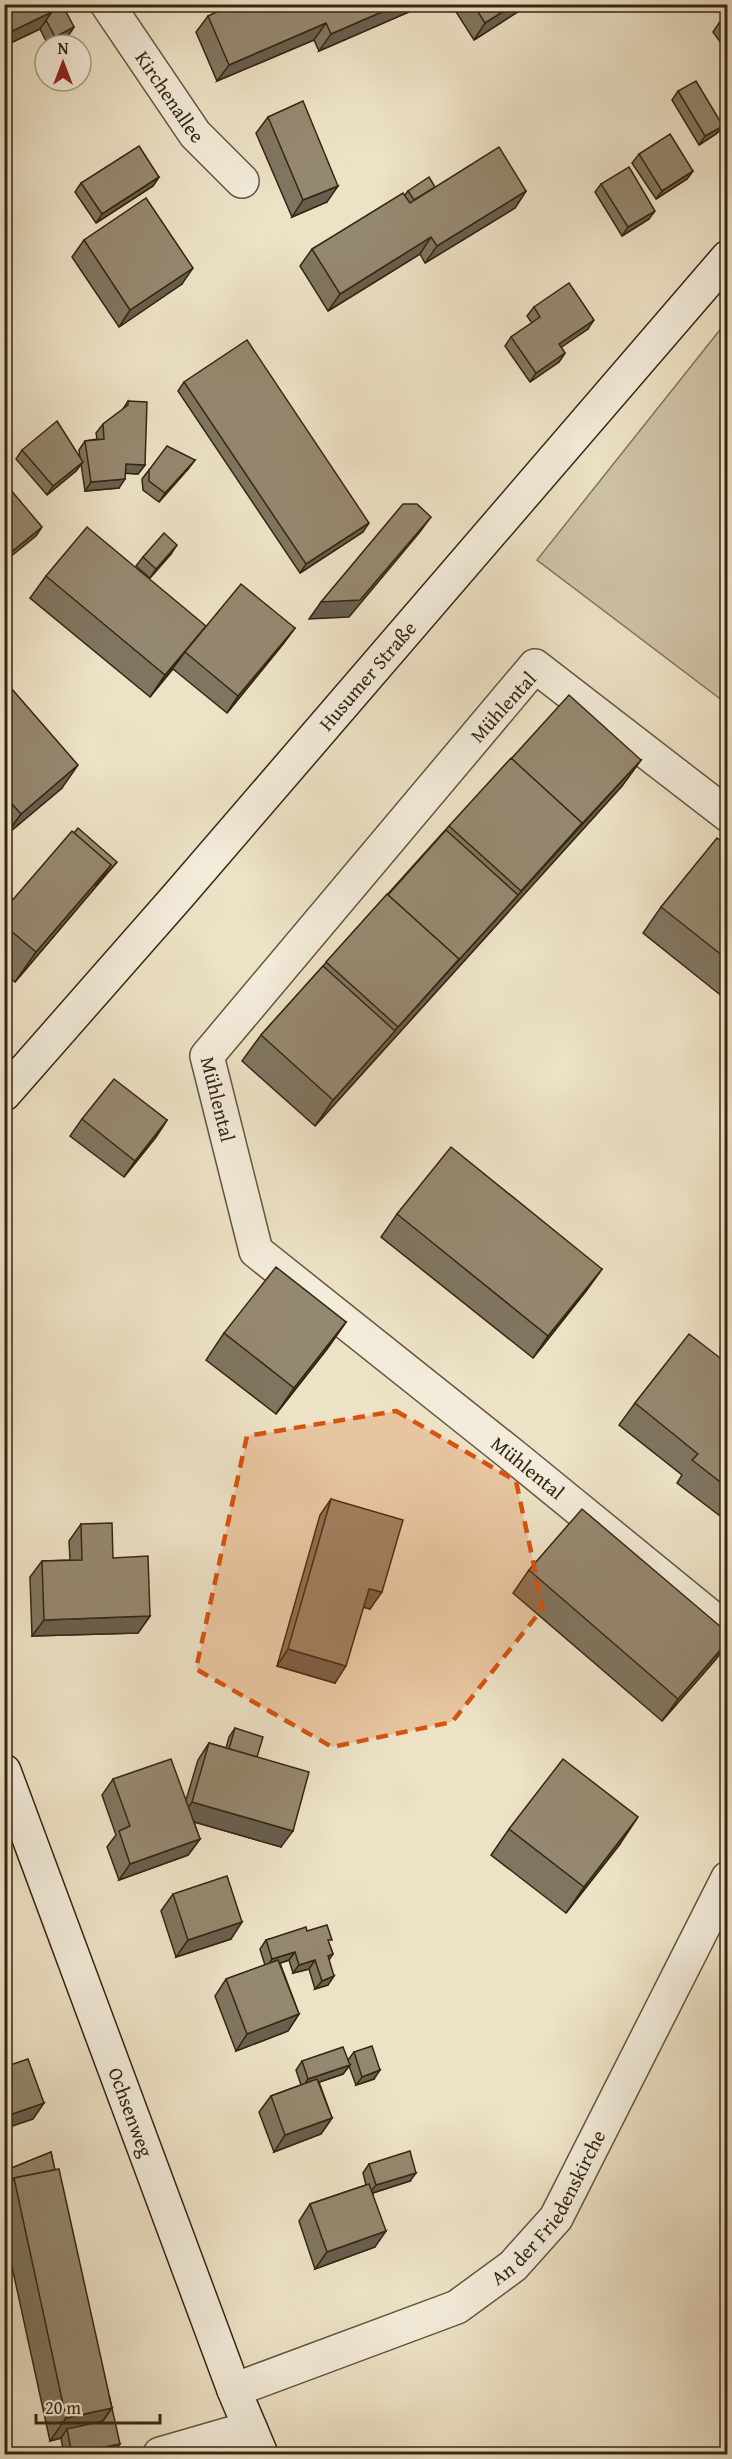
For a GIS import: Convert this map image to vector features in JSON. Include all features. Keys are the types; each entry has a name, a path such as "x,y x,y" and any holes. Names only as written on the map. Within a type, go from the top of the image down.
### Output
{"street":[{"name":"Kirchenallee","path":"107,4 195,134 242,181"},
{"name":"Husumer Straße","path":"4,1094 728,257"},
{"name":"Mühlental","path":"728,815 535,666 207,1056 256,1251 516,1458 728,1631"},
{"name":"Ochsenweg","path":"4,1771 255,2441"},
{"name":"An der Friedenskirche","path":"234,2390 457,2307 513,2266 556,2218 728,1878"},
{"path":"160,2454 255,2441"}],"highlighted area":[{"path":"396,1411 516,1481 543,1608 452,1722 332,1747 196,1669 247,1436"}],"shaded area":[{"path":"728,321 727,704 537,560"}],"building":[{"path":"4,4 48,4 52,12 4,35"},
{"path":"48,4 62,4 74,27 63,33 53,33 46,20 52,12"},
{"path":"234,4 400,4 331,34 326,23 229,65 208,16"},
{"path":"473,4 515,4 485,23"},
{"path":"728,17 728,36 719,23"},
{"path":"696,81 723,126 705,136 678,91"},
{"path":"303,101 338,186 303,200 268,117"},
{"path":"728,115 728,125 723,119"},
{"path":"670,134 693,171 662,191 639,154"},
{"path":"139,146 159,177 102,214 81,183"},
{"path":"499,147 526,191 437,246 431,237 340,294 312,249 403,193 410,203"},
{"path":"629,167 655,211 628,227 601,184"},
{"path":"429,177 435,187 414,200 408,191"},
{"path":"146,198 193,268 130,310 84,240"},
{"path":"569,283 594,320 559,344 565,353 536,373 511,337 540,317 534,307"},
{"path":"247,340 369,523 306,564 184,382"},
{"path":"128,401 147,402 145,465 126,464 125,479 91,482 85,441 104,439 103,424 128,405"},
{"path":"57,421 83,462 53,486 22,450"},
{"path":"167,446 195,460 165,493 149,481 149,470"},
{"path":"4,482 42,527 4,558"},
{"path":"403,504 417,504 431,517 360,600 321,602"},
{"path":"87,527 206,626 165,675 46,576"},
{"path":"164,533 177,545 156,569 143,557"},
{"path":"241,584 295,628 238,696 185,652"},
{"path":"4,680 78,765 21,814 4,795"},
{"path":"569,695 641,760 579,827 582,823 511,759"},
{"path":"511,758 582,823 521,891 449,826"},
{"path":"78,828 117,862 95,886 111,865 74,833"},
{"path":"446,830 518,895 456,963 459,959 388,895"},
{"path":"72,831 111,865 36,952 4,925 4,910"},
{"path":"717,838 728,846 728,960 661,907"},
{"path":"387,894 459,959 398,1027 326,962"},
{"path":"323,966 395,1031 333,1100 261,1035"},
{"path":"114,1079 167,1120 135,1161 82,1119"},
{"path":"451,1147 602,1269 548,1336 397,1214"},
{"path":"276,1267 346,1322 294,1388 224,1333"},
{"path":"689,1334 728,1364 728,1488 692,1460 698,1454 635,1403"},
{"path":"331,1499 403,1520 382,1592 369,1589 346,1666 288,1649"},
{"path":"582,1509 728,1633 728,1641 678,1699 529,1570"},
{"path":"112,1523 113,1558 148,1556 150,1616 44,1620 42,1561 82,1560 81,1524"},
{"path":"235,1728 263,1737 257,1757 229,1749"},
{"path":"209,1743 309,1772 293,1831 192,1802"},
{"path":"171,1759 200,1839 130,1864 119,1831 130,1826 113,1779"},
{"path":"563,1759 638,1817 584,1887 509,1829"},
{"path":"227,1876 242,1922 188,1940 173,1894"},
{"path":"327,1925 332,1940 328,1940 333,1954 328,1956 334,1976 322,1981 315,1960 299,1965 295,1952 272,1959 266,1940 306,1927 307,1931"},
{"path":"278,1960 299,2014 247,2034 226,1979"},
{"path":"372,2046 380,2070 362,2077 354,2052"},
{"path":"343,2047 350,2065 308,2079 302,2061"},
{"path":"28,2059 44,2103 4,2117 4,2067"},
{"path":"317,2079 332,2118 285,2135 271,2096"},
{"path":"410,2151 416,2173 376,2185 369,2164"},
{"path":"51,2152 55,2170 14,2178 4,2192 4,2171"},
{"path":"59,2169 112,2408 66,2418 14,2178"},
{"path":"369,2184 386,2231 327,2252 310,2204"},
{"path":"112,2408 120,2444 72,2454 67,2429 103,2421"}]}
